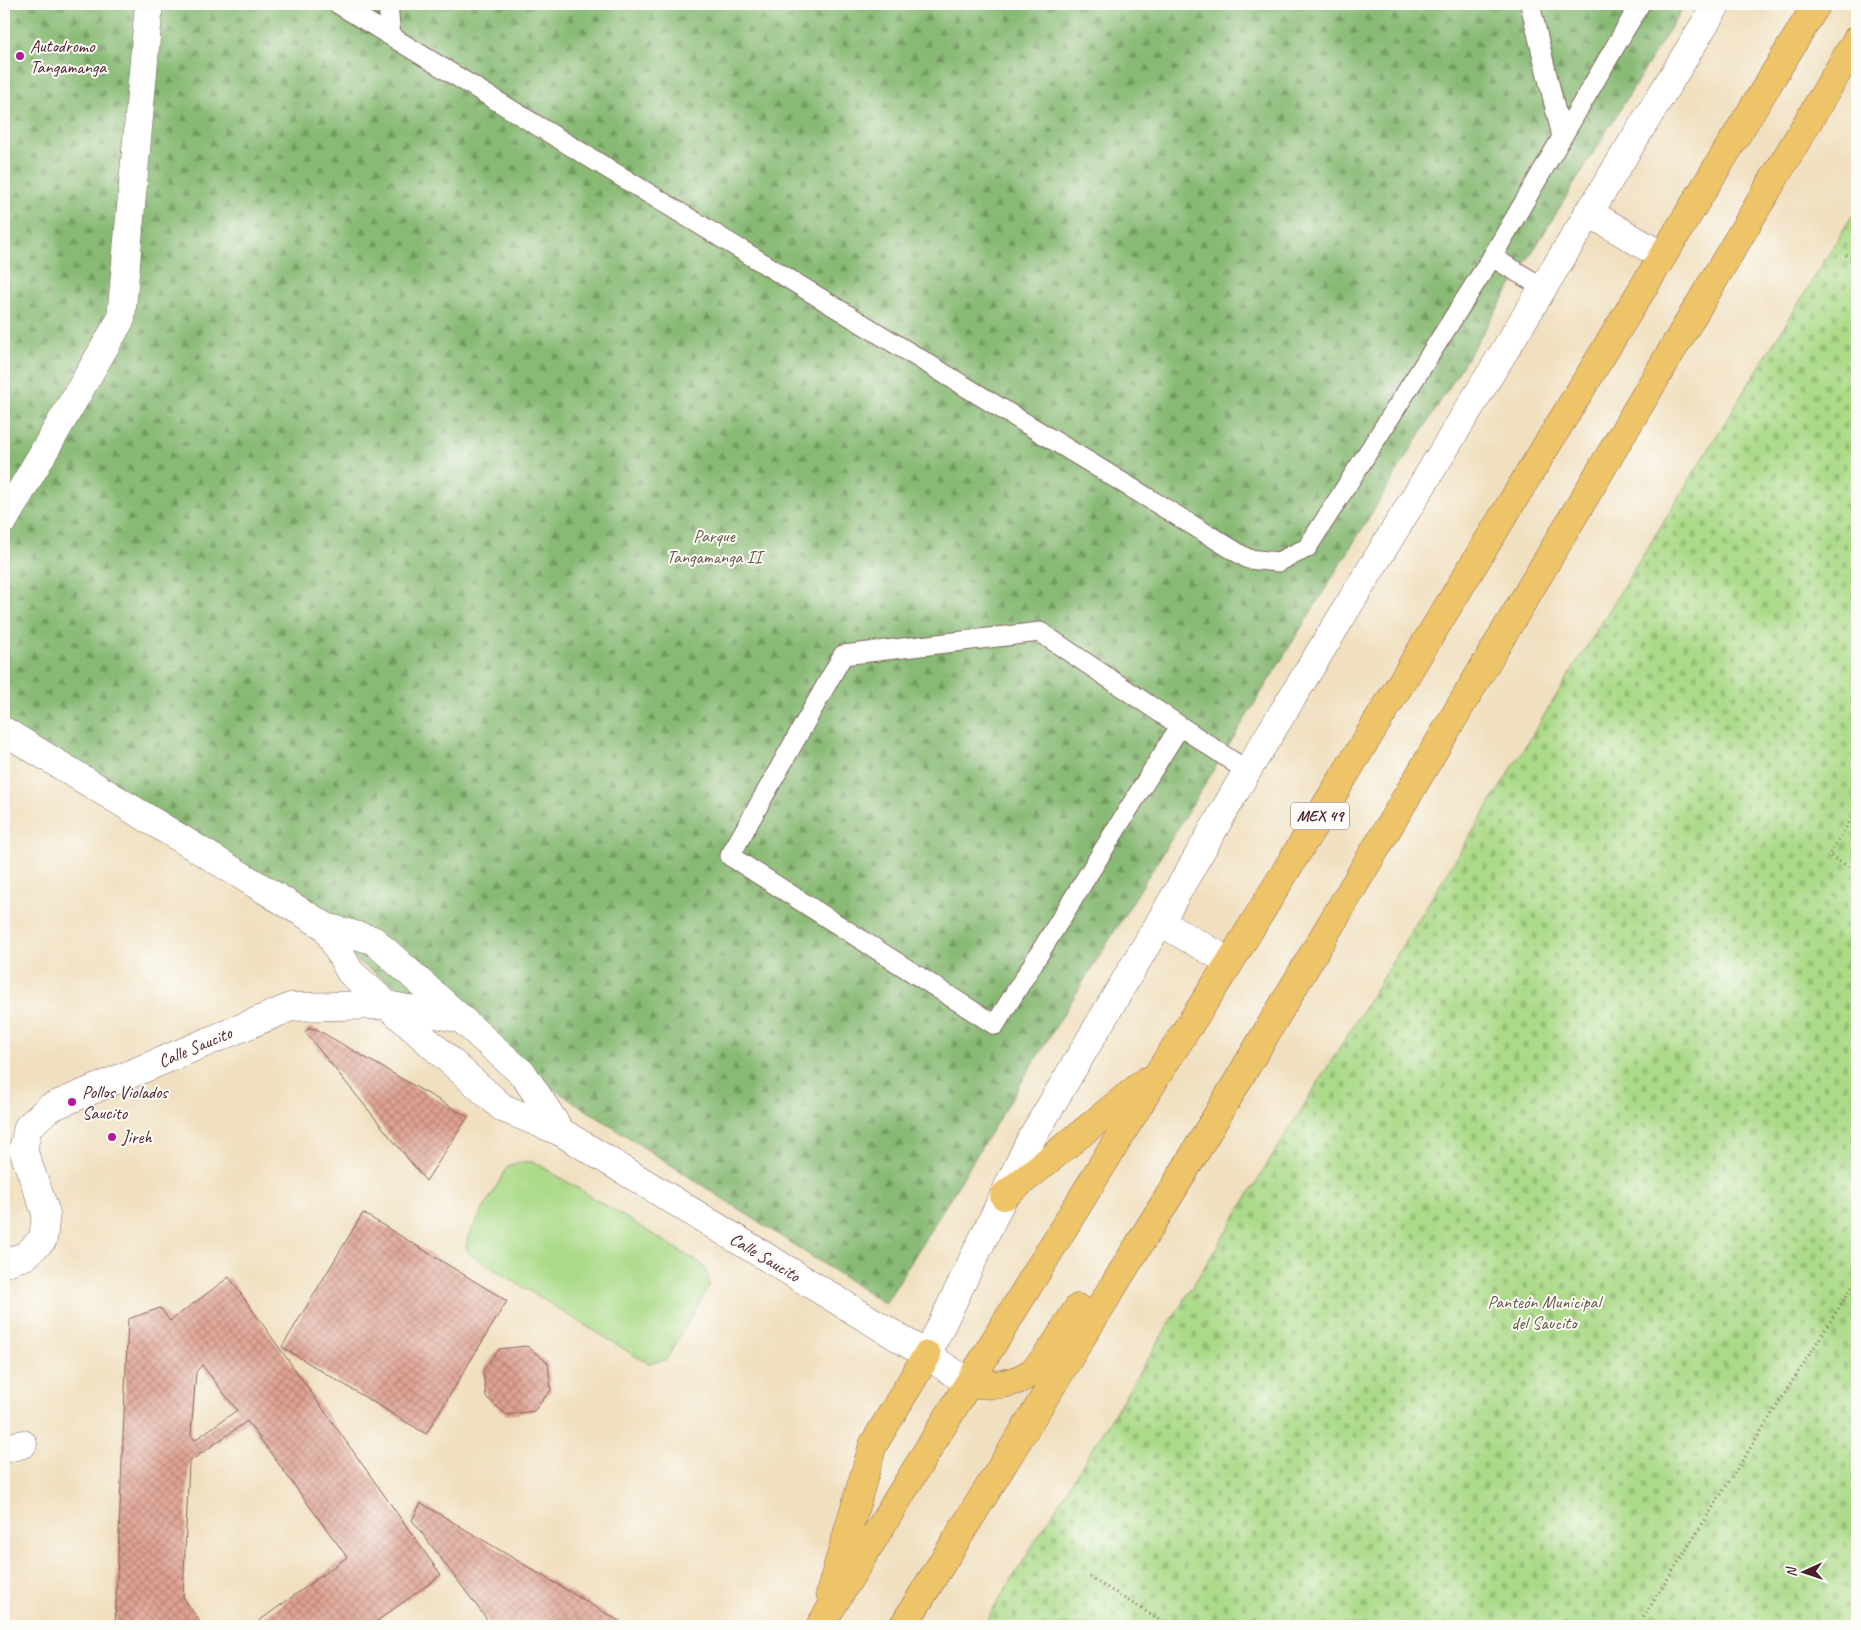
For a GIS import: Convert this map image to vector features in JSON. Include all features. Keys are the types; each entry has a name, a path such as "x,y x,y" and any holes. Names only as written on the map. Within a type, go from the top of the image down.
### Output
{"main road":[{"name":"MEX 49","path":"820,1626 1161,1069 1230,962 1817,4"},
{"path":"902,1626 1174,1188 1857,39"},
{"path":"1004,1196 1161,1069"},
{"path":"969,1383 990,1386 1016,1382 1041,1365 1117,1247 1174,1188"},
{"path":"820,1626 873,1445 927,1355"}],"street":[{"path":"4,520 121,319 149,4"},
{"path":"927,1355 1031,1138 1160,922 1247,771 1717,4"},
{"path":"1588,212 1662,256"},
{"name":"Calle Saucito","path":"4,731 326,927 373,940 457,1018 524,1075 561,1132"},
{"path":"1160,922 1230,962"},
{"name":"Calle Saucito","path":"326,927 350,972 503,1108 561,1132 927,1355 969,1383"},
{"name":"Calle Saucito","path":"4,1263 25,1256 43,1239 46,1213 23,1150 28,1127 49,1108 292,1007 387,1005 457,1018"}],"lane":[{"path":"338,4 1248,559 1278,562 1307,548 1492,257 1640,4"},
{"path":"388,4 391,36"},
{"path":"1530,4 1562,137"},
{"path":"1492,257 1542,287"},
{"path":"1180,726 995,1025 730,856 843,655 1040,632 1180,726 1203,743 1247,771"}],"path":[{"path":"1846,255 1857,262"},
{"path":"1857,810 1829,855 1857,872"},
{"path":"1638,1626 1857,1279"},
{"path":"1090,1577 1170,1626"}],"green space":[{"name":"Parque Tangamanga II","path":"4,4 1685,4 885,1304 4,732"},
{"name":"Panteón Municipal del Saucito","path":"1857,208 1857,1626 983,1626"},
{"path":"520,1162 535,1162 703,1265 708,1276 709,1286 666,1360 649,1363 637,1357 469,1254 466,1246 468,1236 508,1166"}],"building":[{"path":"309,1028 316,1029 468,1117 426,1181 305,1032"},
{"path":"363,1213 507,1301 426,1434 282,1347"},
{"path":"229,1277 441,1575 370,1626 252,1626 347,1557 247,1421 189,1462 183,1597 203,1626 115,1626 128,1319 160,1308 170,1321","holes":["202,1365 237,1410 195,1440 191,1435 196,1372"]},
{"path":"527,1346 548,1363 551,1390 534,1411 507,1415 486,1397 483,1370 499,1349"},
{"path":"421,1503 627,1626 492,1626 412,1520"}],"place":[{"name":"Autodromo Tangamanga","path":"20,56"},
{"name":"Pollos Violados Saucito","path":"72,1102"},
{"name":"Jireh","path":"112,1137"}]}
